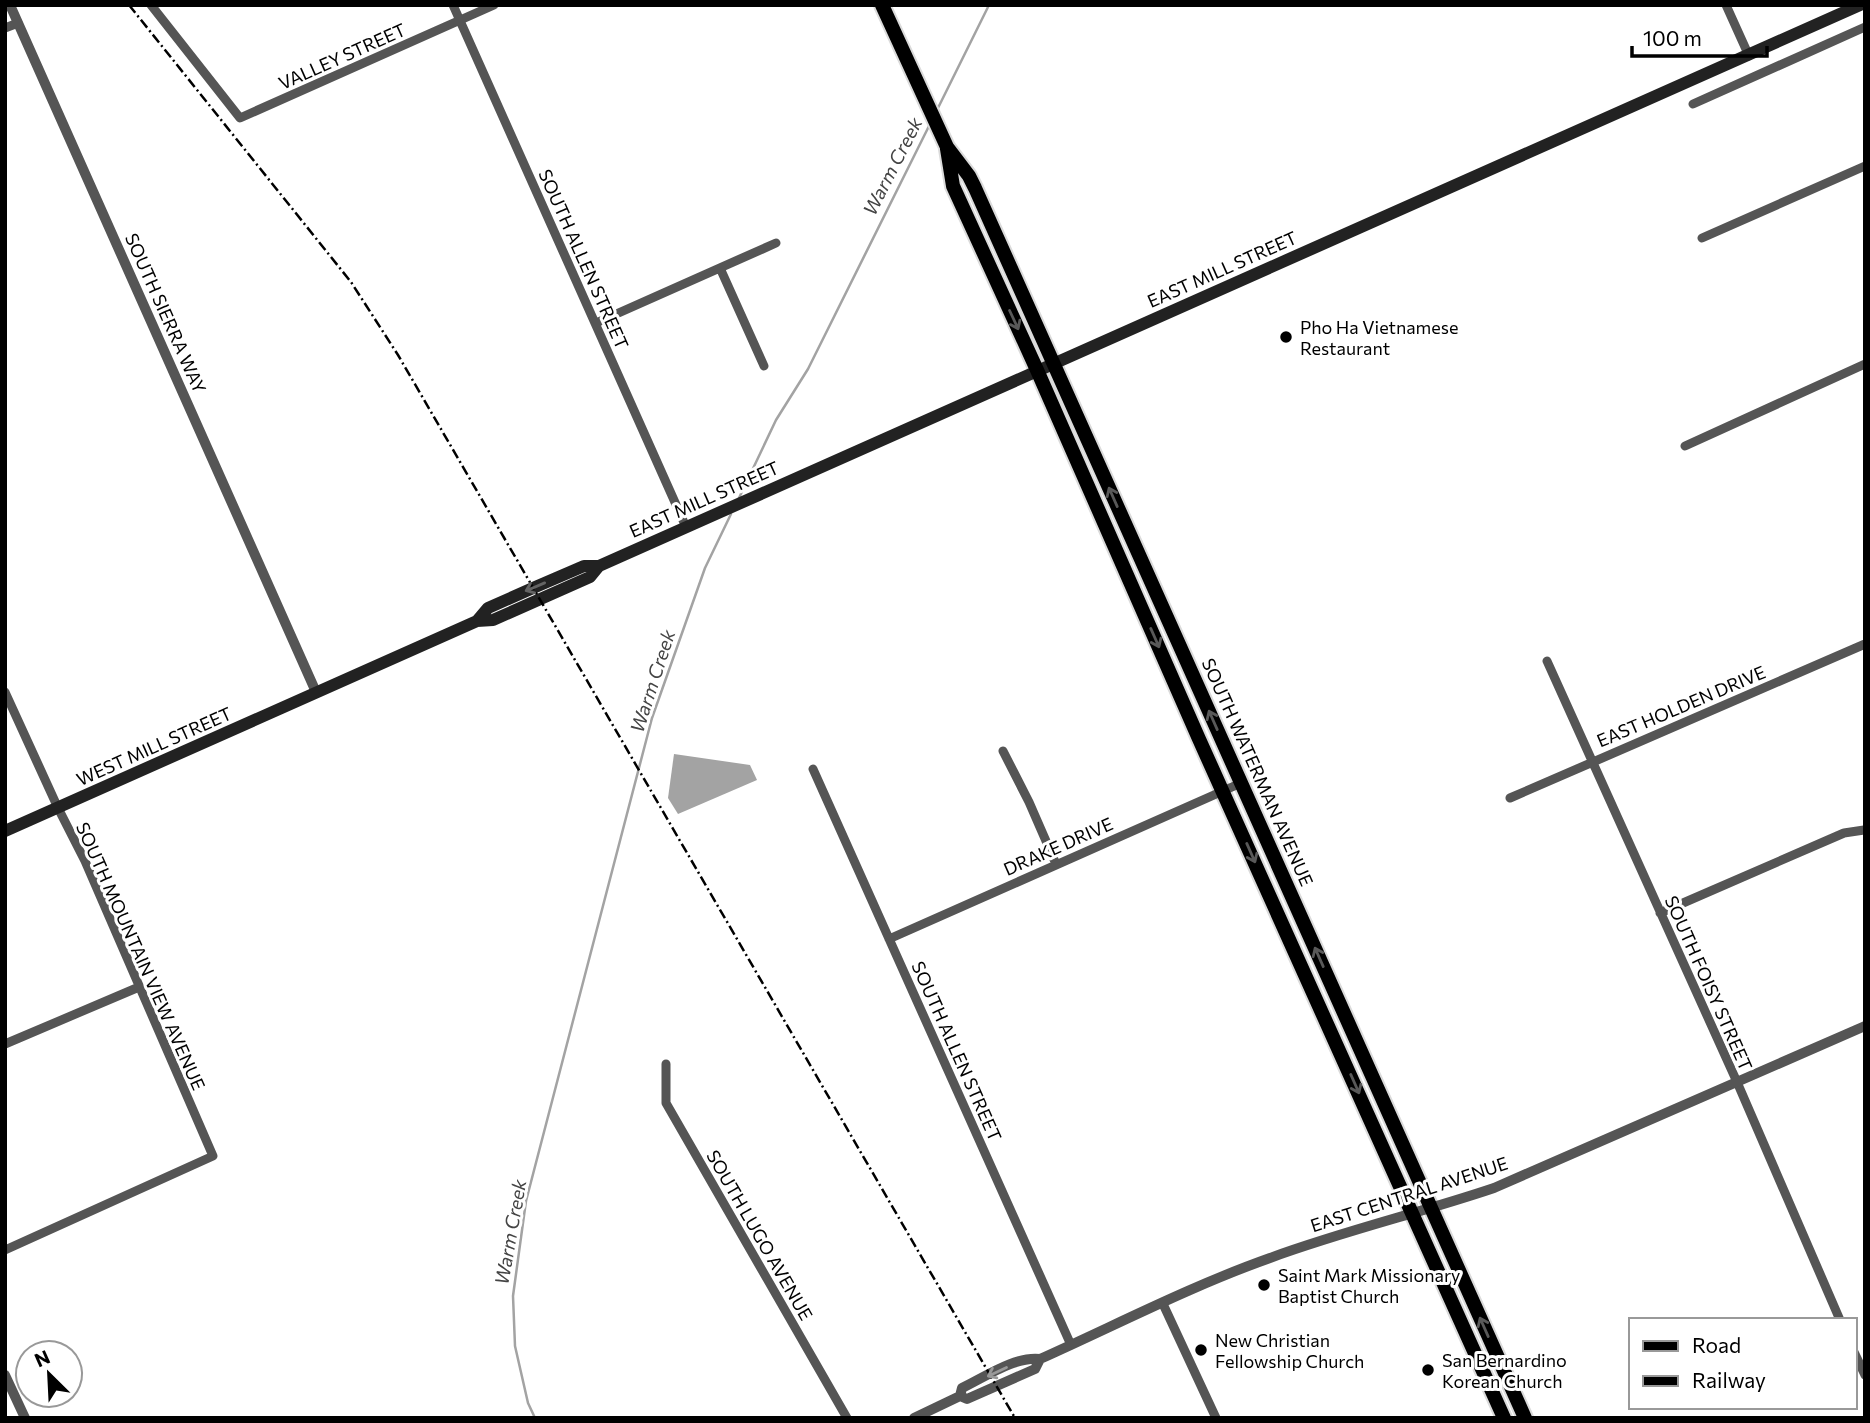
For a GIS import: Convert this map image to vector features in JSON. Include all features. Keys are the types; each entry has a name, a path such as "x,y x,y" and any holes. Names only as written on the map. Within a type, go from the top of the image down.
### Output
{"main road":[{"name":"SOUTH WATERMAN AVENUE","path":"882,5 947,147 969,176 1525,1418"},
{"name":"EAST MILL STREET","path":"316,692 477,621 488,608 584,566 599,566 1860,5"},
{"name":"SOUTH WATERMAN AVENUE","path":"947,147 953,186 1504,1418"},
{"path":"953,186 963,186 997,262 1012,272"},
{"name":"WEST MILL STREET","path":"5,831 316,692"},
{"path":"1308,979 1318,980 1331,1007 1357,1041"}],"street":[{"name":"SOUTH SIERRA WAY","path":"10,5 316,692"},
{"name":"VALLEY STREET","path":"151,5 240,118 495,5"},
{"name":"SOUTH ALLEN STREET","path":"453,5 686,527"},
{"path":"1726,5 1749,56"},
{"path":"5,28 18,23"},
{"path":"1693,104 1865,27"},
{"path":"1702,238 1865,166"},
{"path":"596,323 776,243"},
{"path":"720,268 764,366"},
{"path":"1685,446 1865,364"},
{"name":"EAST HOLDEN DRIVE","path":"1510,798 1865,644"},
{"name":"SOUTH FOISY STREET","path":"1547,661 1737,1082 1839,1318"},
{"name":"SOUTH MOUNTAIN VIEW AVENUE","path":"5,692 85,861 213,1156 5,1250"},
{"path":"1003,751 1030,802 1056,864"},
{"name":"SOUTH ALLEN STREET","path":"813,769 1071,1345"},
{"name":"DRAKE DRIVE","path":"889,939 1241,783"},
{"path":"1660,913 1844,833 1864,830"},
{"path":"5,1044 139,987"},
{"name":"EAST CENTRAL AVENUE","path":"914,1418 960,1396 962,1388 990,1375 1028,1358 1040,1359 1267,1259 1432,1209 1526,1174 1865,1026"},
{"name":"SOUTH LUGO AVENUE","path":"666,1064 666,1103 847,1418"},
{"path":"1163,1304 1216,1418"},
{"path":"1856,1356 1865,1376"},
{"path":"5,1375 24,1418"}],"shaded area":[{"path":"674,754 750,765 757,780 678,814 668,798"}],"waterway":[{"name":"Warm Creek","path":"936,112 989,5"},
{"name":"Warm Creek","path":"739,498 776,420 808,369 930,124"},
{"name":"Warm Creek","path":"535,1418 528,1403 515,1346 513,1296 526,1201 652,718 705,568 731,514"}],"railway":[{"path":"129,5 351,282 398,355 1015,1418"}],"place":[{"name":"Pho Ha Vietnamese Restaurant","path":"1286,337"},
{"name":"Saint Mark Missionary Baptist Church","path":"1264,1285"},
{"name":"New Christian Fellowship Church","path":"1201,1350"},
{"name":"San Bernardino Korean Church","path":"1428,1370"}]}
